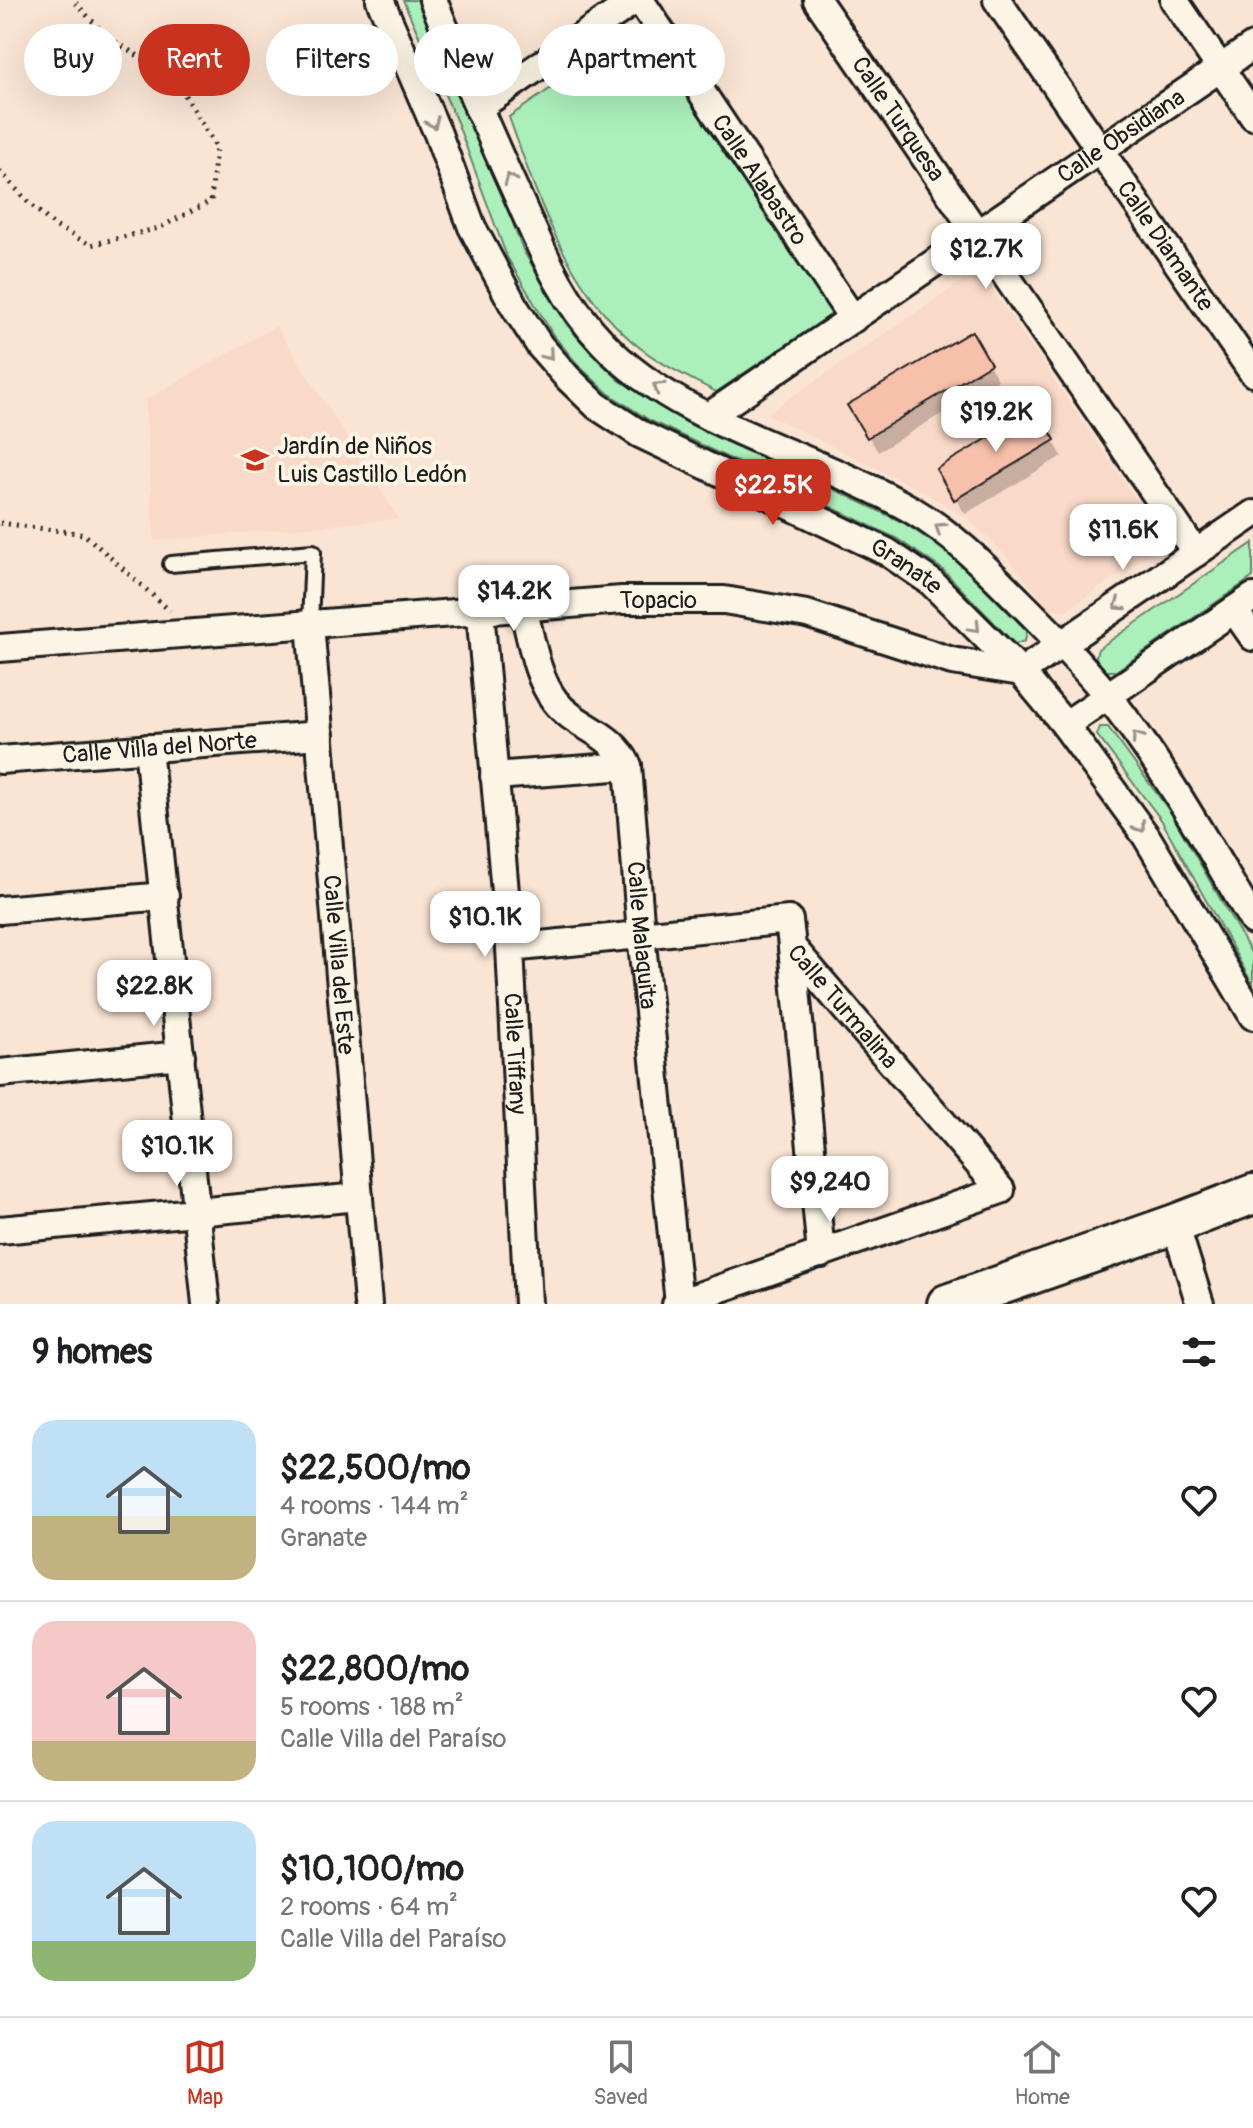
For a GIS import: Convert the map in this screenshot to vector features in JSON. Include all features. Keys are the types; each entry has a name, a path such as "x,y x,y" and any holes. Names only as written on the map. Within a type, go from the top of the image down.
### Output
{"street":[{"name":"Granate","path":"380,0 438,134 472,227 514,306 540,346 597,406 640,434 887,552 931,582 1021,672 1065,725 1146,836 1253,1016"},
{"path":"433,0 537,244 580,316 628,368 709,416 911,510 963,544 1062,644 1107,696 1182,801 1253,921"},
{"path":"478,108 638,0"},
{"name":"Calle Alabastro","path":"638,0 853,319"},
{"name":"Calle Turquesa","path":"817,0 1196,553"},
{"name":"Calle Diamante","path":"997,0 1253,373"},
{"path":"1174,0 1253,116"},
{"name":"Calle Obsidiana","path":"709,416 1253,46"},
{"path":"1021,672 1253,514"},
{"name":"Topacio","path":"0,648 622,600 724,600 807,614 952,661 1021,672"},
{"path":"1065,725 1244,604 1253,637"},
{"path":"494,776 628,766 610,740 557,704 546,688 523,608"},
{"name":"Calle Tiffany","path":"480,611 510,948 528,1304"},
{"name":"Calle Villa del Este","path":"310,624 368,1304"},
{"name":"Calle Villa del Norte","path":"0,760 320,735"},
{"path":"148,748 206,1304"},
{"name":"Calle Malaquita","path":"628,766 641,934 678,1304"},
{"path":"0,910 165,896"},
{"name":"Calle Turmalina","path":"510,948 789,920 792,947 1001,1190 821,1254"},
{"path":"678,1304 821,1254 792,947"},
{"path":"0,1073 181,1055"},
{"path":"0,1230 359,1197"},
{"path":"947,1304 1252,1198"},
{"path":"1175,1224 1200,1304"}],"lane":[{"path":"171,564 313,552 310,624"}],"path":[{"path":"0,171 55,226 91,245 159,228 211,201 216,147 184,94 148,62 106,36 73,0"},
{"path":"0,523 84,534 195,633"}],"shaded area":[{"path":"979,270 1166,543 1065,611 1049,608 1005,555 967,518 922,491 766,414"},
{"name":"Jardín de Niños Luis Castillo Ledón","path":"276,326 399,519 154,541 145,400"}],"green space":[{"path":"403,0 421,0 432,24 414,25"},
{"path":"445,96 464,96 523,250 567,325 619,380 658,405 904,523 953,556 1027,631 1025,641 1015,644 942,569 896,538 649,420 608,393 579,366 553,335 507,257"},
{"path":"540,96 686,96 832,314 716,392 667,366 623,333 584,286 541,204 509,117"},
{"path":"1253,543 1253,577 1116,671 1106,671 1098,666 1098,649"},
{"path":"1100,727 1108,727 1171,813 1253,956 1253,985 1162,821 1097,735"}],"building":[{"path":"972,331 991,364 867,438 847,405"},
{"path":"1037,409 1055,440 954,500 936,469"}],"place":[{"name":"Jardín de Niños Luis Castillo Ledón","path":"255,460"}]}
